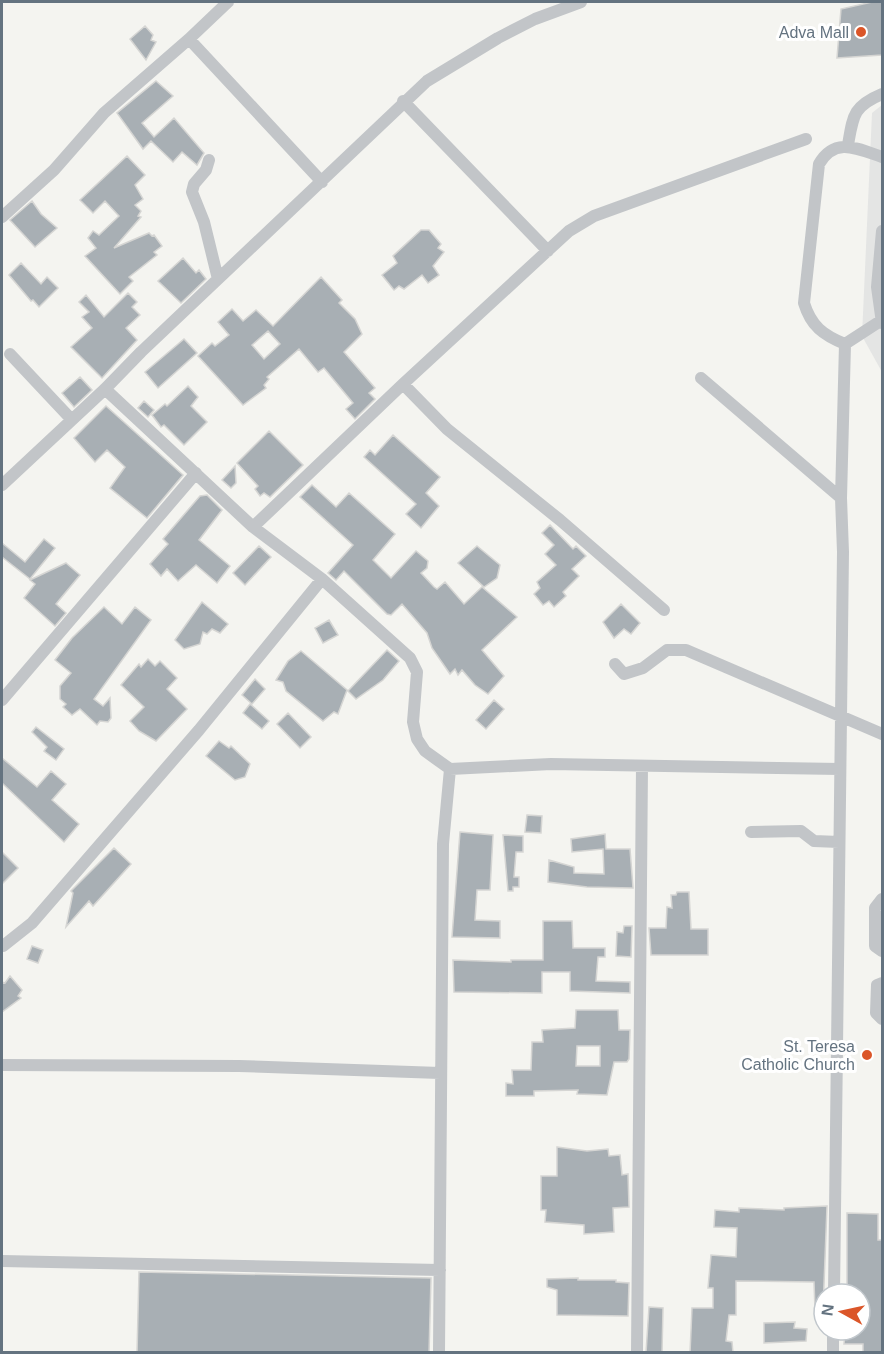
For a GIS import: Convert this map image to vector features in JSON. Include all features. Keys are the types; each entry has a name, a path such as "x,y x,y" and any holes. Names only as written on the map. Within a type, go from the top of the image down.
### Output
{"street":[{"path":"2,217 54,170 104,113 228,2"},
{"path":"2,485 322,182 403,101 461,58 535,19 581,2"},
{"path":"189,39 322,182"},
{"path":"848,145 857,109 867,100 882,94"},
{"path":"403,101 548,251"},
{"path":"254,527 403,384 569,231 594,216 806,139"},
{"path":"845,344 826,336 817,329 804,303 819,164 825,155 841,146 848,145 882,157"},
{"path":"209,160 206,170 194,184 192,192 204,222 218,279"},
{"path":"845,344 882,322 877,286 882,231"},
{"path":"834,1282 843,552 841,498 845,344"},
{"path":"10,354 72,420"},
{"path":"701,378 841,498"},
{"path":"403,384 447,429 560,520 663,610"},
{"path":"105,389 254,527 322,579 410,658 417,672 413,722 417,739 425,751 450,769 550,764 840,769"},
{"path":"2,700 196,473"},
{"path":"3,946 32,923 199,730 322,579"},
{"path":"615,664 624,674 643,668 667,650 686,650 882,734"},
{"path":"638,1353 642,766"},
{"path":"439,1353 443,844 450,769"},
{"path":"751,831 801,831 814,841 839,842"},
{"path":"882,899 875,908 876,946 882,951"},
{"path":"882,983 877,985 876,1012 882,1019"},
{"path":"2,1065 239,1066 440,1073"},
{"path":"2,1261 440,1270"}],"shaded area":[{"path":"882,105 882,372 862,336 872,113"}],"building":[{"name":"Adva Mall","path":"882,2 882,55 837,58 841,9"},
{"path":"145,26 153,35 151,40 156,42 146,60 130,39"},
{"path":"156,81 173,96 142,123 154,137 174,118 204,153 197,165 182,152 173,162 151,141 143,149 117,113"},
{"path":"127,156 145,175 135,185 143,199 135,205 141,211 138,216 141,217 114,248 149,233 154,235 162,246 154,252 157,255 129,277 133,281 120,294 85,256 96,248 88,238 93,231 99,235 119,216 105,201 93,213 80,200"},
{"path":"32,201 41,214 57,228 35,247 10,220"},
{"path":"421,230 429,230 441,244 438,248 444,252 433,266 439,275 428,283 422,275 404,289 399,286 394,290 382,275 397,263 393,256"},
{"path":"183,258 196,273 199,270 206,279 181,303 158,281"},
{"path":"21,263 41,284 47,277 58,288 39,307 9,275"},
{"path":"321,277 342,300 339,303 355,319 362,334 344,352 375,388 369,393 375,399 355,419 346,409 353,403 324,368 318,372 299,349 267,377 269,379 264,385 266,388 243,405 198,356 212,343 215,346 229,335 218,322 232,309 243,321 256,310 273,326","holes":["268,331 280,344 264,359 252,345"]},
{"path":"128,293 137,302 132,307 140,315 126,328 137,340 102,378 71,347 92,328 82,317 89,312 79,302 86,295 104,317"},
{"path":"184,339 197,353 158,388 145,372"},
{"path":"80,377 92,390 74,407 62,393"},
{"path":"188,386 198,397 191,406 207,422 184,445 164,425 161,427 152,415 165,404 167,406"},
{"path":"144,401 154,410 148,417 138,408"},
{"path":"106,406 183,475 147,518 110,488 125,467 107,450 95,462 74,438"},
{"path":"269,431 303,465 270,497 264,493 260,496 255,489 258,486 237,463"},
{"path":"393,435 440,477 426,493 439,506 421,528 406,514 416,504 364,457 370,450 375,455"},
{"path":"235,466 236,483 231,488 222,480"},
{"path":"312,485 336,507 349,493 395,534 373,560 391,578 416,551 428,561 427,568 421,573 437,589 445,582 464,604 482,587 517,617 482,650 504,676 488,694 475,685 462,670 458,675 455,669 450,674 432,648 427,633 402,604 391,615 387,614 344,571 336,580 328,573 353,545 300,497"},
{"path":"207,495 222,510 199,540 230,566 217,583 196,565 178,581 167,569 161,576 150,564 168,544 163,539 200,496"},
{"path":"550,525 573,549 576,546 586,556 572,569 579,576 563,592 566,596 554,607 549,601 543,605 534,594 540,588 537,582 556,565 545,554 554,545 542,533"},
{"path":"44,539 55,548 30,579 2,557 2,543 25,562"},
{"path":"259,546 271,557 245,585 233,573"},
{"path":"477,546 500,565 497,578 484,587 458,563"},
{"path":"66,563 80,575 56,604 66,613 55,626 24,598 35,584 30,580"},
{"path":"202,602 228,624 220,633 212,629 207,634 203,632 200,644 184,649 175,640"},
{"path":"621,604 640,623 631,634 624,629 614,638 603,622"},
{"path":"104,607 122,624 135,607 151,620 94,699 103,706 110,698 111,718 108,722 100,721 97,725 80,709 72,715 63,707 66,704 60,699 60,686 71,673 55,660 72,638"},
{"path":"329,620 338,635 323,643 315,628"},
{"path":"387,650 399,661 383,680 356,699 348,691"},
{"path":"301,651 347,690 338,714 334,712 323,721 286,691 283,682 276,680 288,661"},
{"path":"148,659 155,666 160,661 177,678 167,689 187,709 156,741 139,731 130,721 144,707 121,685 139,664 141,667"},
{"path":"255,679 265,689 252,704 242,695"},
{"path":"494,700 504,709 486,729 476,720"},
{"path":"250,704 269,721 262,729 243,713"},
{"path":"288,713 311,737 300,748 277,724"},
{"path":"36,727 64,749 56,760 44,751 47,747 32,732"},
{"path":"219,741 229,748 231,746 250,764 245,777 235,780 206,756"},
{"path":"2,758 37,787 51,771 66,784 52,800 79,824 64,842 2,783"},
{"path":"527,815 542,816 541,833 525,832"},
{"path":"460,832 493,835 490,890 477,890 475,920 500,921 500,938 452,937"},
{"path":"605,834 606,849 630,849 633,888 587,887 548,882 549,860 574,867 574,873 604,874 603,849 572,852 571,839"},
{"path":"503,835 523,836 523,852 516,852 514,877 519,877 519,887 513,887 513,891 508,891"},
{"path":"114,848 131,864 93,906 89,901 66,927 73,893 71,891"},
{"path":"2,852 18,868 2,884"},
{"path":"677,892 689,892 691,929 708,929 708,955 651,955 649,928 666,928 667,907 672,908 671,895 676,895"},
{"path":"543,921 572,921 573,948 605,948 605,957 598,957 596,981 630,982 630,993 570,991 570,972 542,972 542,993 454,992 453,960 511,962 511,960 543,960"},
{"path":"624,926 632,926 631,957 616,956 617,932 623,933"},
{"path":"32,946 43,950 38,963 27,959"},
{"path":"10,976 22,990 18,996 21,998 2,1012 2,982 5,983"},
{"path":"576,1010 618,1010 619,1030 630,1030 629,1059 627,1062 614,1062 607,1095 577,1094 578,1090 534,1091 534,1096 506,1096 506,1083 513,1084 512,1070 531,1070 532,1042 543,1042 542,1030 575,1028","holes":["577,1046 600,1046 600,1066 576,1066"]},
{"path":"557,1147 587,1151 608,1149 609,1156 620,1155 622,1175 628,1174 629,1207 613,1208 614,1232 584,1234 584,1225 545,1222 546,1210 541,1210 541,1176 557,1176"},
{"path":"827,1206 824,1282 736,1281 736,1315 729,1315 726,1341 732,1342 733,1353 690,1353 692,1308 713,1308 713,1288 708,1288 711,1255 736,1257 737,1228 714,1227 715,1210 739,1212 739,1208 784,1210 784,1208"},
{"path":"847,1213 878,1214 878,1240 882,1240 882,1353 863,1353 863,1344 844,1344 844,1342 872,1342 872,1282 847,1282"},
{"path":"139,1272 431,1278 429,1353 137,1353"},
{"path":"578,1278 578,1280 616,1280 616,1282 629,1283 628,1316 557,1315 557,1290 547,1287 547,1279"},
{"path":"649,1307 663,1308 662,1353 646,1353"},
{"path":"795,1322 794,1328 807,1329 806,1341 764,1343 764,1323"}],"place":[{"name":"Adva Mall","path":"861,32"},
{"name":"St. Teresa Catholic Church","path":"867,1055"}]}
